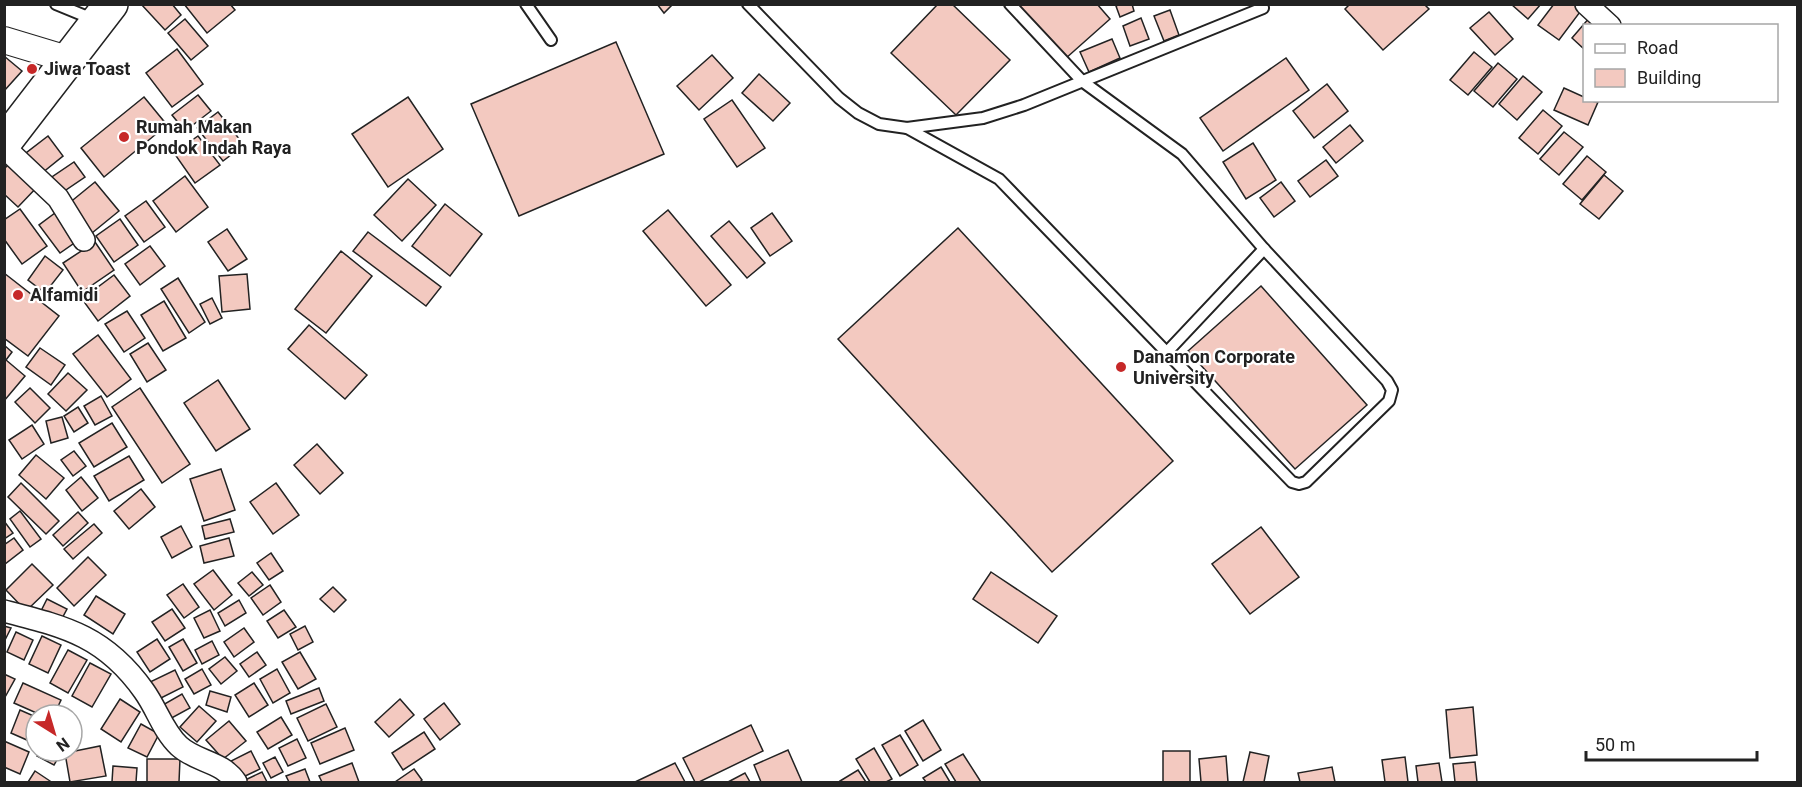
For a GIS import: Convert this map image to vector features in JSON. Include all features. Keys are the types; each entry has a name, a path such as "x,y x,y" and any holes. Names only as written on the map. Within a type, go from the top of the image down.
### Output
{"highway":[{"path":"4,145 105,13"}],"street":[{"path":"1586,4 1608,24"},
{"path":"4,40 68,59"},
{"path":"4,145 58,198 84,240"},
{"path":"4,611 74,632 107,651 123,664 139,683 178,746 222,768 236,783"}],"lane":[{"path":"56,4 105,13"},
{"path":"526,4 551,40"},
{"path":"748,4 831,90 858,113 879,124 907,128 984,118 1024,105 1263,8"},
{"path":"907,128 999,179 1251,441 1296,483 1306,482 1389,401 1392,390 1387,381 1264,249 1182,154 1082,81 1010,4"},
{"path":"1167,352 1264,249"}],"building":[{"path":"141,4 172,4 181,15 165,30"},
{"path":"184,4 230,4 235,10 207,33"},
{"path":"657,4 673,4 664,13"},
{"path":"938,4 952,4 1010,60 956,115 891,53"},
{"path":"1016,4 1097,4 1110,19 1065,59"},
{"path":"1132,4 1134,11 1120,17 1116,6"},
{"path":"1350,4 1424,4 1429,9 1383,50 1345,9"},
{"path":"1511,4 1541,4 1528,19"},
{"path":"1554,4 1578,4 1583,8 1559,40 1538,25"},
{"path":"1170,10 1179,35 1164,41 1154,16"},
{"path":"1489,12 1513,39 1495,55 1470,28"},
{"path":"1590,17 1597,24 1584,24"},
{"path":"1141,18 1149,39 1130,46 1123,26"},
{"path":"185,19 208,46 191,60 168,33"},
{"path":"1583,25 1583,48 1572,38"},
{"path":"1112,39 1120,58 1089,72 1080,52"},
{"path":"616,42 664,154 519,216 471,104"},
{"path":"177,49 203,84 172,107 146,73"},
{"path":"1474,52 1492,67 1468,95 1450,80"},
{"path":"712,55 733,78 699,110 677,86"},
{"path":"4,56 22,71 4,91"},
{"path":"1286,58 1309,90 1223,151 1200,118"},
{"path":"1498,63 1517,79 1493,107 1474,91"},
{"path":"759,74 790,103 773,121 742,93"},
{"path":"1523,76 1542,92 1517,120 1499,104"},
{"path":"1327,84 1348,111 1314,138 1293,111"},
{"path":"1564,88 1583,97 1583,102 1598,102 1588,125 1554,110"},
{"path":"198,95 211,111 185,131 172,115"},
{"name":"Rumah Makan Pondok Indah Raya","path":"144,97 167,125 104,177 81,148"},
{"path":"408,97 443,149 388,187 352,134"},
{"path":"732,100 765,148 737,167 704,119"},
{"path":"1543,110 1562,126 1538,154 1519,138"},
{"path":"218,112 244,145 223,161 197,128"},
{"path":"1350,125 1363,141 1336,163 1323,147"},
{"path":"1564,132 1583,147 1559,175 1540,159"},
{"path":"48,136 63,156 42,173 26,153"},
{"path":"198,136 220,165 195,183 174,153"},
{"path":"1253,143 1276,180 1246,199 1223,162"},
{"path":"1587,156 1606,172 1582,200 1563,184"},
{"path":"13,160 39,185 18,207 4,194 4,169"},
{"path":"1326,160 1338,176 1310,197 1298,181"},
{"path":"74,162 85,177 57,196 46,181"},
{"path":"1604,175 1623,191 1599,219 1580,204"},
{"path":"185,176 208,207 176,232 153,201"},
{"path":"408,179 436,205 402,241 374,215"},
{"path":"95,182 119,211 92,233 68,204"},
{"path":"1281,182 1295,201 1274,217 1260,198"},
{"path":"146,201 165,227 144,242 125,216"},
{"path":"445,204 482,234 450,276 412,246"},
{"path":"20,209 47,246 22,264 4,239 4,220"},
{"path":"59,210 80,239 60,253 39,225"},
{"path":"668,210 731,285 706,306 643,231"},
{"path":"772,213 792,241 770,256 751,228"},
{"path":"120,219 138,245 114,262 96,236"},
{"path":"729,221 765,263 747,278 711,236"},
{"path":"958,228 1173,461 1052,572 838,339"},
{"path":"227,229 247,259 228,271 208,242"},
{"path":"368,232 441,287 426,306 353,251"},
{"path":"95,242 114,270 82,292 63,263"},
{"path":"150,246 165,266 140,285 125,264"},
{"path":"341,251 372,276 326,333 295,309"},
{"path":"45,256 63,270 45,293 28,280"},
{"name":"Alfamidi","path":"4,273 59,316 28,356 4,338"},
{"path":"247,274 250,309 222,312 219,276"},
{"path":"114,275 130,296 98,321 82,299"},
{"path":"178,278 205,322 189,333 161,289"},
{"path":"1261,286 1367,405 1295,469 1188,351"},
{"path":"212,298 222,318 210,324 200,304"},
{"path":"164,301 186,338 163,351 141,315"},
{"path":"127,311 145,338 124,352 105,324"},
{"path":"309,325 367,375 345,399 288,349"},
{"path":"98,335 131,379 107,397 73,354"},
{"path":"148,343 166,370 147,382 130,354"},
{"path":"4,345 12,352 6,360 25,376 4,401"},
{"path":"40,348 65,365 51,385 26,367"},
{"path":"68,373 87,390 66,411 48,394"},
{"path":"218,380 250,429 216,451 184,403"},
{"path":"30,388 50,408 35,423 15,402"},
{"path":"140,388 190,464 162,483 112,407"},
{"path":"101,396 112,416 95,425 84,406"},
{"path":"78,407 88,423 74,432 64,416"},
{"path":"62,417 68,438 51,443 46,421"},
{"path":"112,423 127,447 94,467 79,443"},
{"path":"32,425 44,444 22,459 9,440"},
{"path":"317,444 343,473 320,494 294,465"},
{"path":"74,451 86,466 73,476 61,460"},
{"path":"36,455 64,478 46,499 19,475"},
{"path":"129,456 144,480 109,501 94,476"},
{"path":"221,469 235,510 204,521 190,479"},
{"path":"81,477 98,498 82,511 66,490"},
{"path":"21,483 59,521 46,534 8,497"},
{"path":"276,483 299,515 273,534 250,502"},
{"path":"141,489 155,507 129,529 114,511"},
{"path":"20,511 41,539 30,547 10,519"},
{"path":"78,512 88,523 63,546 53,535"},
{"path":"230,519 234,532 205,539 202,526"},
{"path":"4,521 13,533 4,539"},
{"path":"94,524 102,533 73,559 64,549"},
{"path":"181,526 192,547 172,558 161,537"},
{"path":"1261,527 1299,577 1250,614 1212,564"},
{"path":"14,538 23,550 5,564 4,545"},
{"path":"229,538 234,556 204,563 200,546"},
{"path":"271,553 283,571 269,580 257,563"},
{"path":"88,557 106,575 74,606 57,588"},
{"path":"32,564 53,585 26,611 6,590"},
{"path":"213,570 232,595 214,610 194,584"},
{"path":"252,572 263,585 249,596 238,583"},
{"path":"991,572 1057,616 1038,643 973,599"},
{"path":"183,584 199,607 184,618 167,595"},
{"path":"270,585 281,602 263,615 251,598"},
{"path":"333,587 346,600 334,612 320,599"},
{"path":"96,596 125,614 113,634 84,615"},
{"path":"47,599 67,609 59,624 40,613"},
{"path":"239,600 246,613 225,626 218,613"},
{"path":"172,609 185,628 165,641 152,622"},
{"path":"210,610 220,631 204,638 194,618"},
{"path":"284,610 296,627 278,638 267,621"},
{"path":"4,626 11,628 4,642"},
{"path":"305,626 313,642 298,650 290,634"},
{"path":"244,628 254,642 234,657 224,642"},
{"path":"16,632 33,640 24,660 7,652"},
{"path":"42,636 61,645 48,673 29,664"},
{"path":"157,639 170,659 150,672 137,652"},
{"path":"183,639 197,663 183,671 169,647"},
{"path":"212,641 219,655 202,664 195,650"},
{"path":"68,650 87,660 68,693 50,683"},
{"path":"257,652 266,665 249,677 240,664"},
{"path":"300,652 316,679 298,689 282,662"},
{"path":"225,657 237,671 221,684 209,669"},
{"path":"90,663 111,674 92,707 72,696"},
{"path":"202,669 211,685 194,694 185,679"},
{"path":"277,669 290,693 273,703 260,679"},
{"path":"175,670 183,687 159,699 150,682"},
{"path":"4,674 15,679 4,699"},
{"path":"23,683 61,700 60,703 24,703 24,707 14,703"},
{"path":"254,683 268,705 249,717 235,695"},
{"path":"319,688 324,701 291,714 286,701"},
{"path":"210,691 231,697 227,712 206,705"},
{"path":"182,694 190,708 168,720 161,706"},
{"path":"120,699 140,712 121,742 101,729"},
{"path":"400,699 414,715 389,737 375,722"},
{"path":"444,703 460,724 440,740 424,719"},
{"path":"326,704 337,727 308,741 297,718"},
{"path":"199,706 216,721 197,742 180,727"},
{"path":"1473,707 1477,755 1450,758 1446,710"},
{"path":"20,710 24,712 24,739 11,733"},
{"path":"281,717 292,735 268,749 257,732"},
{"path":"923,720 941,750 923,761 905,731"},
{"path":"229,721 246,741 223,759 206,740"},
{"path":"141,724 159,734 147,757 128,748"},
{"path":"751,725 763,751 695,782 683,758"},
{"path":"345,728 354,750 320,764 311,743"},
{"path":"424,732 435,749 403,770 392,753"},
{"path":"900,735 918,765 900,776 882,745"},
{"path":"297,739 306,758 288,766 279,748"},
{"path":"4,741 24,750 24,763 20,774 4,767"},
{"path":"100,746 106,776 70,782 67,763 84,763 84,749"},
{"path":"874,748 892,779 886,782 870,782 856,759"},
{"path":"788,750 802,782 761,782 754,765"},
{"path":"251,751 260,769 239,779 231,761"},
{"path":"1163,751 1190,751 1190,782 1163,782"},
{"path":"1250,752 1269,756 1264,782 1243,782"},
{"path":"963,754 981,782 956,782 945,764"},
{"path":"1226,756 1228,782 1201,782 1199,759"},
{"path":"275,757 283,772 271,778 263,763"},
{"path":"1405,757 1408,782 1385,782 1382,760"},
{"path":"147,759 180,759 179,782 147,782"},
{"path":"1475,762 1477,782 1455,782 1453,764"},
{"path":"352,763 359,782 322,782 319,776"},
{"path":"675,763 685,782 635,782"},
{"path":"1439,763 1442,782 1418,782 1416,766"},
{"path":"113,766 137,768 136,782 112,782"},
{"path":"941,767 950,782 926,782 923,778"},
{"path":"1332,767 1335,782 1300,782 1298,773"},
{"path":"305,769 310,782 289,782 286,776"},
{"path":"414,769 422,780 420,782 395,782"},
{"path":"858,770 866,782 840,781"},
{"path":"35,771 50,781 28,782"},
{"path":"262,772 267,782 243,781"},
{"path":"745,773 750,782 728,782"}],"place":[{"name":"Jiwa Toast","path":"32,69"},
{"name":"Rumah Makan Pondok Indah Raya","path":"124,137"},
{"name":"Alfamidi","path":"18,295"},
{"name":"Danamon Corporate University","path":"1121,367"}]}
